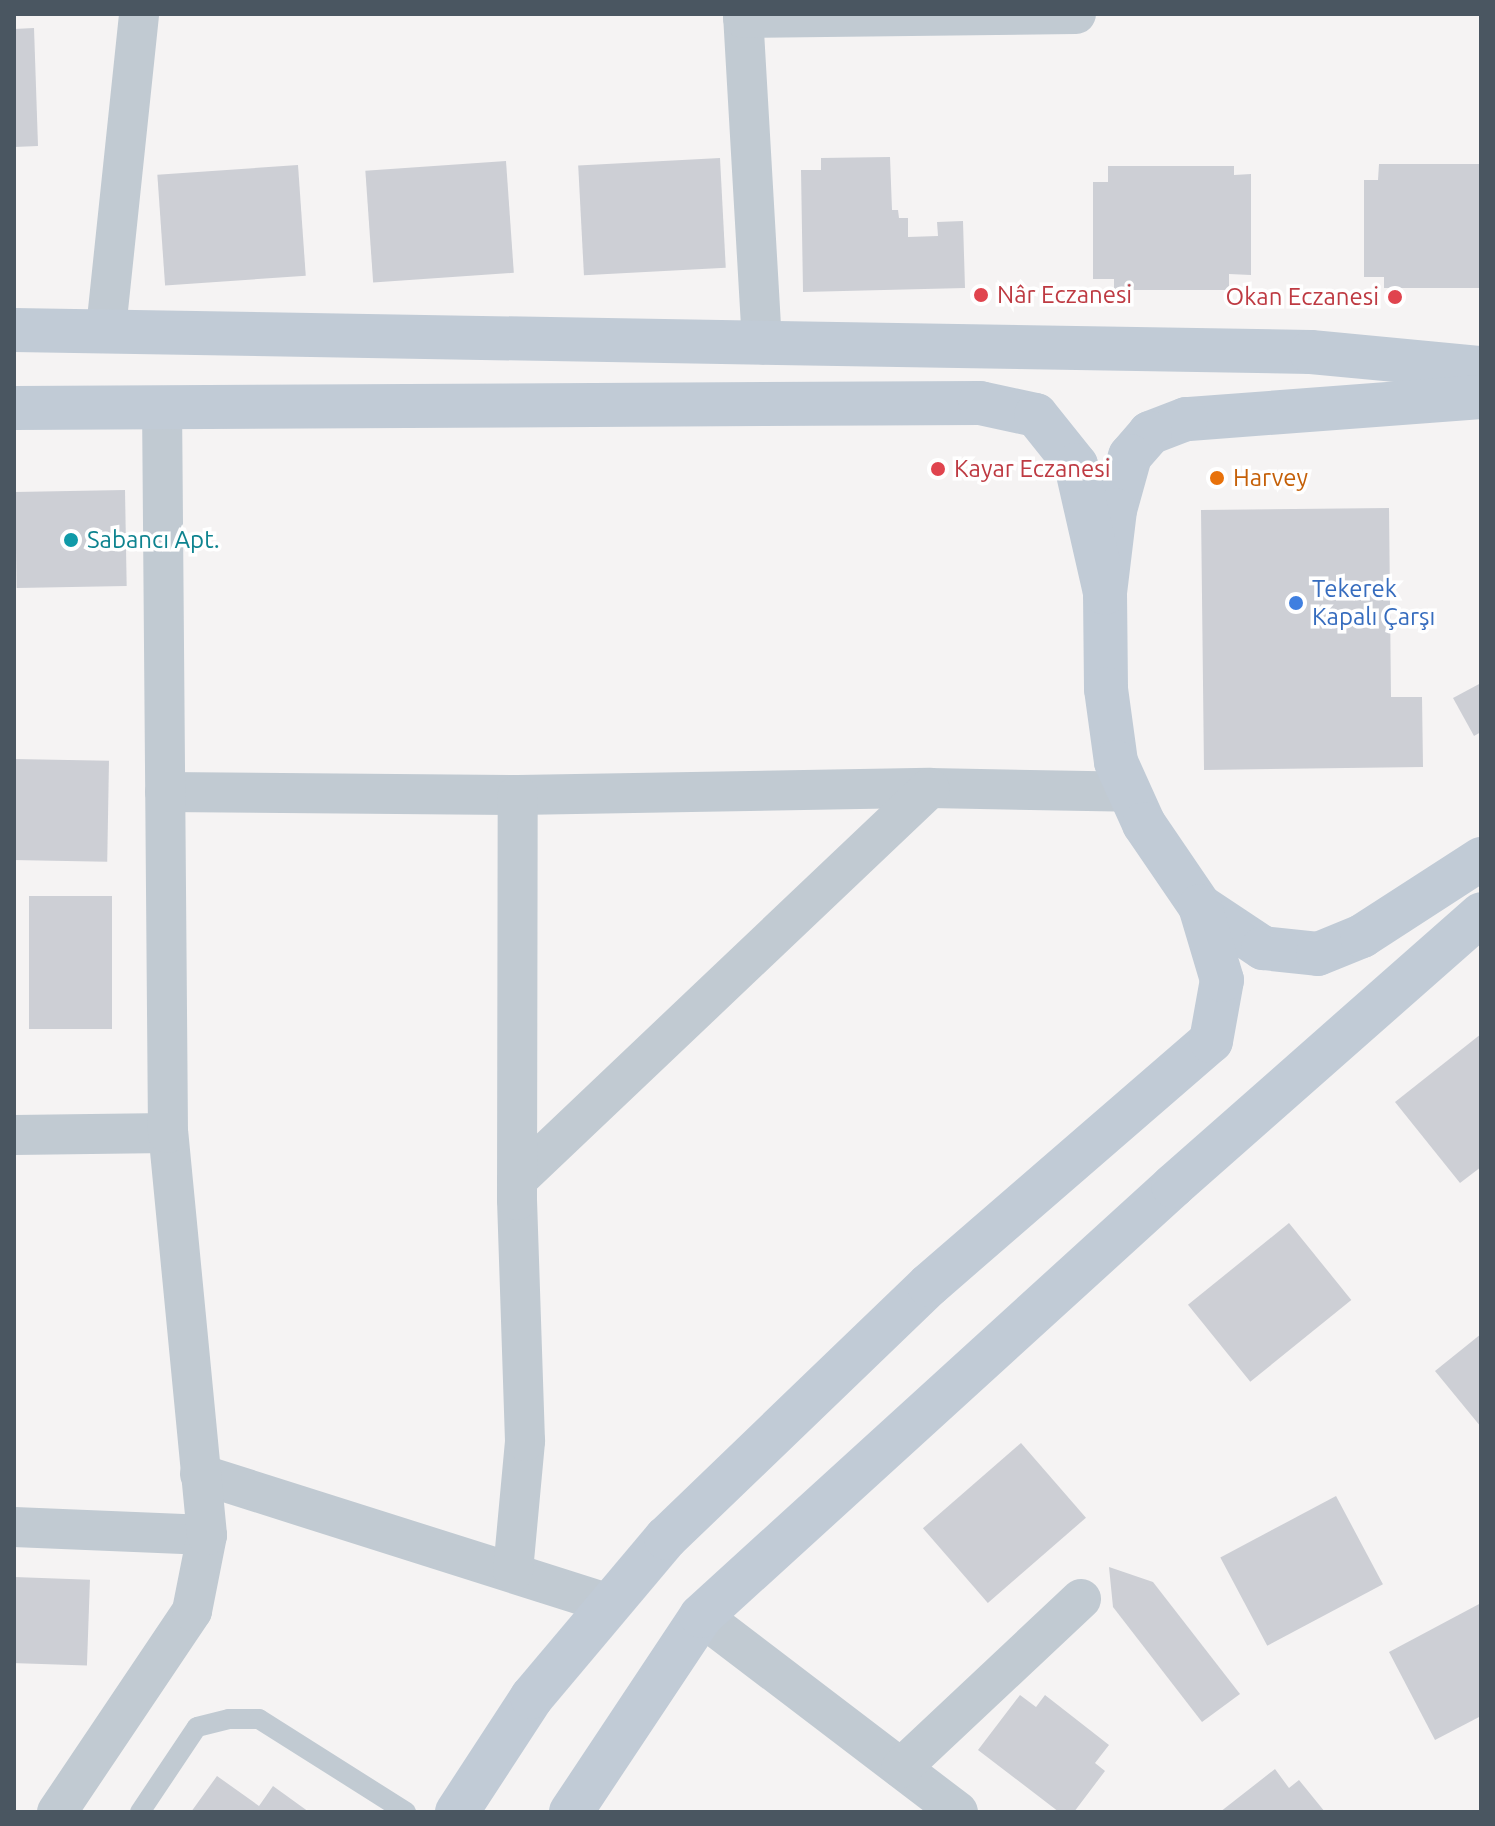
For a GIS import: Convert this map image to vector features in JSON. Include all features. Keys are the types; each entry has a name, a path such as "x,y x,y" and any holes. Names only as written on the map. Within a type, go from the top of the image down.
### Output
{"main road":[{"path":"14,330 106,329 762,344 1311,352 1481,368"},
{"path":"457,1812 532,1697 666,1538 929,1285 1211,1041 1222,980 1200,906 1144,824 1116,762 1106,689 1105,593 1115,510 1130,456 1150,433 1186,419 1481,397"},
{"path":"14,408 980,403 1036,415 1076,465 1105,593"},
{"path":"1200,906 1263,948 1318,954 1362,936 1481,859"},
{"path":"571,1812 701,1616 1173,1186 1481,914"}],"street":[{"path":"106,329 139,14"},
{"path":"762,344 743,16 1076,14"},
{"path":"57,1812 192,1611 207,1535 168,1133 162,408"},
{"path":"165,792 518,795 930,788 1130,792"},
{"path":"517,1180 930,788"},
{"path":"513,1571 525,1441 517,1180 518,795"},
{"path":"14,1135 168,1133"},
{"path":"200,1474 609,1604"},
{"path":"14,1527 207,1535"},
{"path":"901,1768 1081,1599"},
{"path":"701,1616 958,1812"}],"lane":[{"path":"140,1812 197,1727 229,1719 259,1719 406,1812"}],"building":[{"path":"34,28 38,146 14,147 14,29"},
{"path":"890,157 892,210 898,210 899,218 908,218 908,237 938,236 937,222 963,221 965,288 803,292 801,170 821,170 821,158"},
{"path":"720,158 726,268 584,275 578,165"},
{"path":"506,161 514,273 373,283 365,171"},
{"path":"1379,164 1481,164 1481,288 1384,288 1384,277 1364,277 1364,180 1378,180"},
{"path":"298,165 306,276 165,286 157,175"},
{"path":"1108,166 1234,166 1234,175 1251,174 1251,275 1229,274 1229,290 1114,290 1114,279 1093,279 1093,182 1108,182"},
{"name":"Sabancı Apt.","path":"125,490 127,586 17,588 15,492"},
{"name":"Tekerek Kapalı Çarşı","path":"1389,508 1391,697 1422,697 1423,767 1204,770 1201,510"},
{"path":"1481,683 1481,732 1474,736 1453,698"},
{"path":"14,759 109,761 107,862 14,860"},
{"path":"29,896 112,896 112,1029 29,1029"},
{"path":"1481,1034 1481,1167 1460,1183 1395,1102"},
{"path":"1289,1223 1351,1300 1250,1382 1188,1305"},
{"path":"1481,1334 1481,1427 1435,1371"},
{"path":"1021,1443 1086,1518 988,1603 923,1528"},
{"path":"1336,1496 1383,1584 1267,1646 1220,1558"},
{"path":"1109,1567 1153,1582 1240,1694 1202,1722 1113,1607"},
{"path":"14,1577 90,1580 87,1666 14,1663"},
{"path":"1481,1603 1481,1716 1435,1740 1389,1652"},
{"path":"1020,1695 1036,1707 1045,1695 1109,1745 1095,1763 1105,1771 1074,1812 1059,1812 978,1750"},
{"path":"1275,1769 1289,1788 1299,1780 1325,1812 1220,1812"},
{"path":"217,1776 259,1806 273,1786 309,1812 191,1812"}],"place":[{"name":"Nâr Eczanesi","path":"981,295"},
{"name":"Okan Eczanesi","path":"1395,297"},
{"name":"Kayar Eczanesi","path":"938,469"},
{"name":"Harvey","path":"1217,478"},
{"name":"Sabancı Apt.","path":"71,540"},
{"name":"Tekerek Kapalı Çarşı","path":"1296,603"}]}
